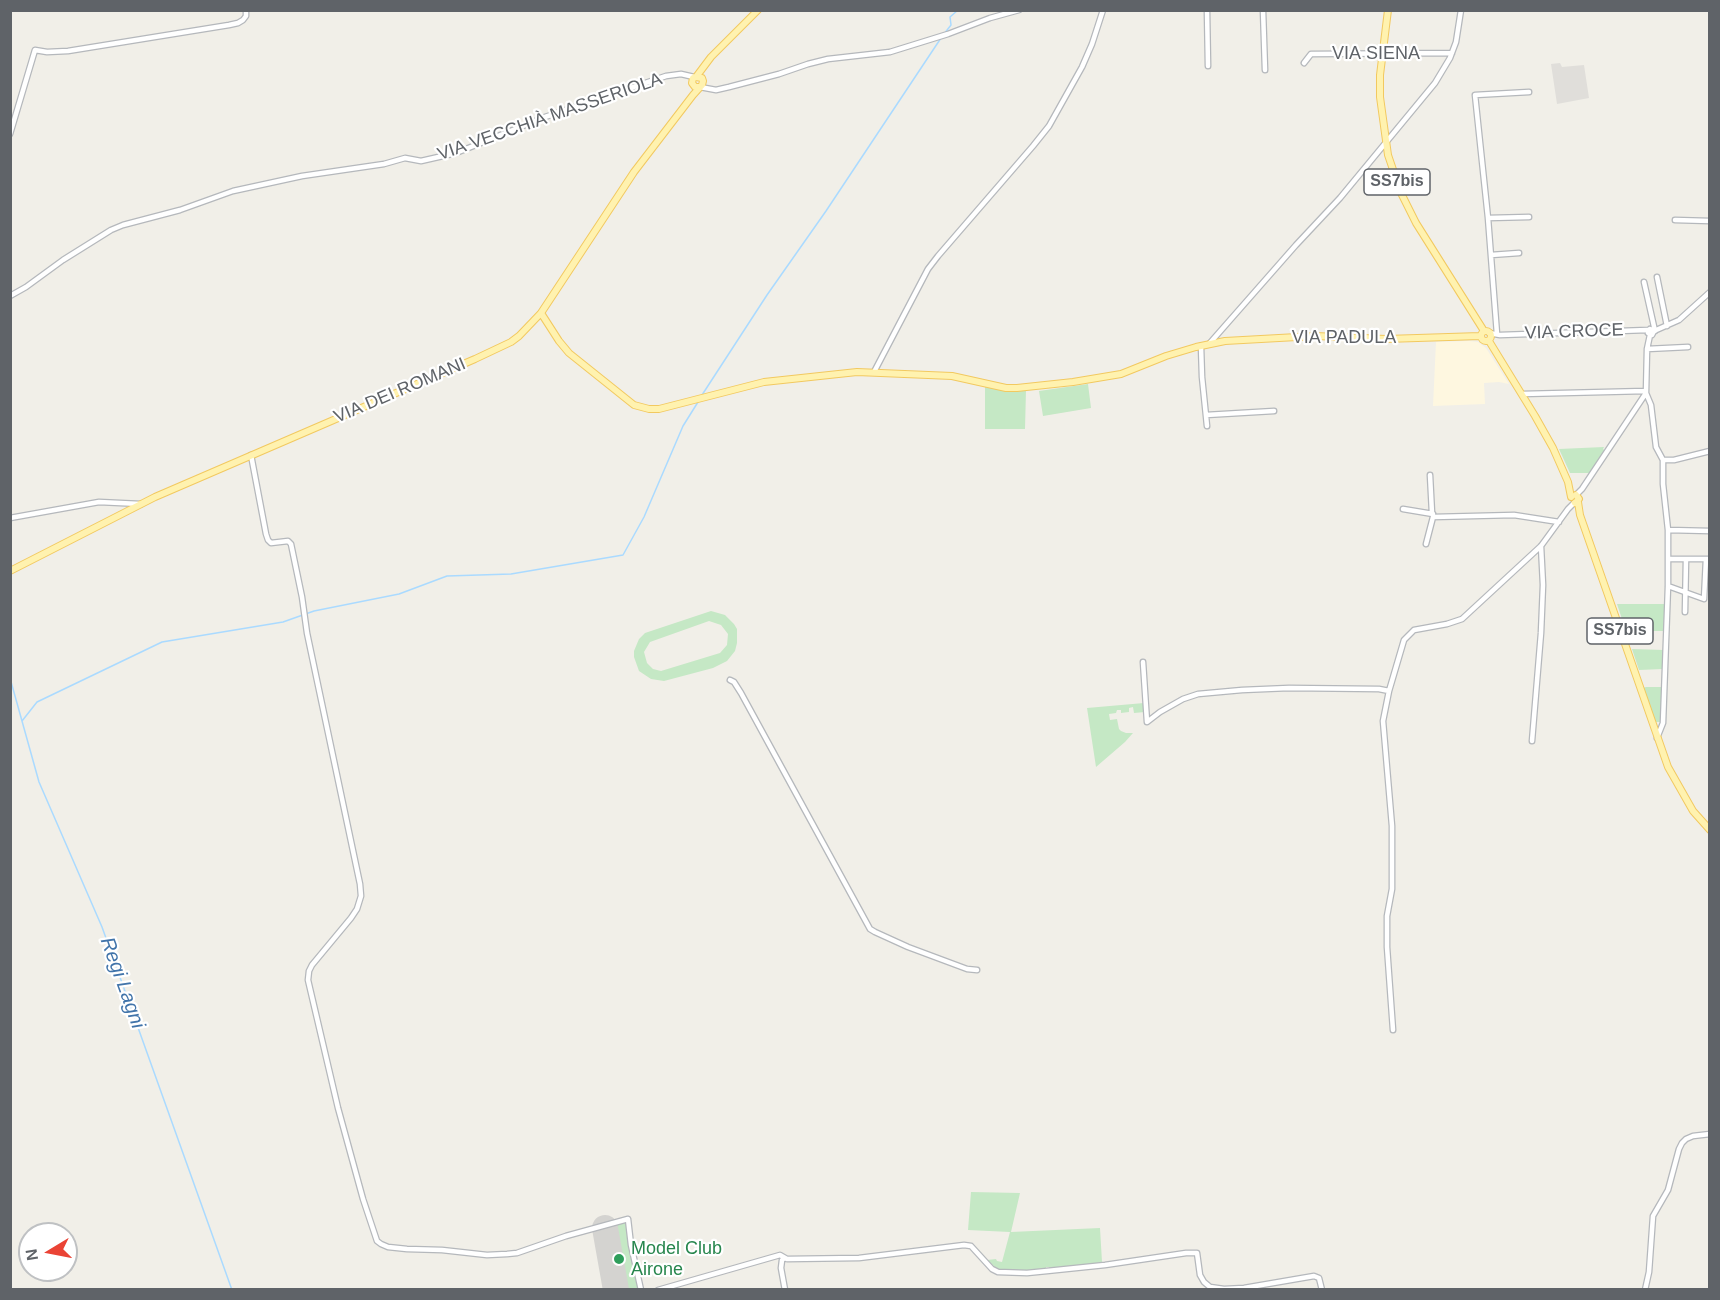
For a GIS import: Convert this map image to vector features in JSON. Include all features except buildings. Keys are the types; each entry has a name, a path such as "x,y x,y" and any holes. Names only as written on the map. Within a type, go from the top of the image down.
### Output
{"main road":[{"path":"698,82 703,68 716,52 758,10"},
{"name":"SS7bis","path":"1388,10 1382,54 1380,97 1386,143 1395,176 1408,208 1437,257 1490,336 1553,448 1575,499 1657,738 1674,779 1693,811 1710,830"},
{"name":"VIA DEI ROMANI","path":"10,571 141,504 500,348 519,336 540,314 625,184 693,95 698,82"},
{"name":"VIA PADULA","path":"540,314 569,353 634,405 649,409 658,409 764,382 846,373 952,376 1005,388 1017,388 1121,374 1201,346 1225,341 1315,336 1386,339 1490,336"}],"street":[{"path":"10,134 35,50 68,51 229,25 243,20 246,10"},
{"name":"VIA VECCHIÀ MASSERIOLA","path":"10,296 111,230 180,210 233,191 302,176 384,164 405,158 421,161 456,153 545,117 666,76 676,74 688,76 716,90 808,64 890,52 1019,10"},
{"path":"874,372 928,269 1050,126 1082,67 1103,10"},
{"path":"1207,10 1208,66"},
{"path":"1263,10 1265,70"},
{"path":"1209,344 1333,205 1435,83 1452,53 1461,10"},
{"name":"VIA SIENA","path":"1304,63 1311,54 1452,53"},
{"path":"1490,336 1491,255 1475,95 1529,92"},
{"path":"1488,218 1529,217"},
{"path":"1675,220 1710,221"},
{"path":"1491,255 1519,253"},
{"path":"1656,277 1667,326"},
{"path":"1644,282 1652,332 1647,349 1646,392 1651,405 1656,447 1663,460 1668,530 1663,723 1657,738"},
{"name":"VIA CROCE","path":"1490,336 1652,332 1679,320 1710,292"},
{"path":"1201,346 1208,426"},
{"path":"1647,349 1688,348"},
{"path":"1522,394 1646,392"},
{"path":"1394,1030 1387,947 1387,916 1392,889 1392,826 1383,728 1389,691 1404,640 1419,628 1447,624 1462,619 1541,546 1646,392"},
{"path":"1206,415 1274,411"},
{"path":"1663,460 1674,460 1710,451"},
{"path":"251,455 266,534 271,543 287,541 290,543 306,616 305,627 360,884 361,896 357,909 312,965 308,980 345,1133 363,1199 378,1240 381,1244 407,1249 487,1255 507,1254 518,1253 566,1236 628,1219 640,1290"},
{"path":"1426,543 1433,515 1430,474"},
{"path":"10,518 99,502 141,504"},
{"path":"1403,509 1433,515 1514,516 1559,522"},
{"path":"1568,509 1574,509 1579,513"},
{"path":"1668,530 1710,531"},
{"path":"1532,741 1541,633 1541,546"},
{"path":"1668,558 1708,559 1704,599 1668,586"},
{"path":"1685,612 1686,559"},
{"path":"1143,662 1148,722 1183,699 1198,694 1290,688 1389,691"},
{"path":"730,680 741,693 870,928 908,947 968,969 977,970"},
{"path":"1645,1290 1655,1212 1668,1190 1679,1149 1682,1143 1693,1136 1710,1134"},
{"path":"658,1290 780,1255 784,1258 796,1259 859,1258 963,1245 971,1246 995,1270 1028,1273 1186,1253 1197,1254 1200,1275 1210,1287 1244,1288 1314,1276 1319,1278 1322,1290"},
{"path":"784,1258 781,1263 785,1290"}],"shaded area":[{"path":"1560,63 1562,67 1584,65 1589,98 1557,104 1551,64"},
{"path":"1436,342 1478,342 1486,348 1509,384 1484,383 1485,404 1433,406"}],"green space":[{"path":"1088,384 1091,408 1043,416 1039,391"},
{"path":"985,385 1026,390 1025,429 985,429"},
{"path":"1604,447 1606,451 1591,473 1570,473 1559,449"},
{"path":"1617,604 1666,604 1665,631 1626,631"},
{"path":"711,611 725,615 734,624 737,629 737,643 735,651 727,661 713,668 664,681 651,679 639,671 634,651 639,639 645,633","holes":["709,621 721,625 728,634 727,645 720,653 661,671 653,669 647,663 644,652 650,642"]},
{"path":"1632,649 1664,650 1663,669 1639,670"},
{"path":"1661,687 1662,721 1660,722 1655,722 1643,688"},
{"path":"1144,703 1145,712 1134,713 1133,707 1129,708 1129,712 1121,713 1121,710 1117,710 1116,713 1109,714 1110,720 1117,719 1121,731 1133,733 1096,767 1087,708"},
{"path":"971,1192 1020,1193 1011,1232 1100,1228 1102,1264 1049,1269 1046,1267 1046,1269 1034,1271 997,1269 987,1260 996,1259 1002,1262 1010,1232 968,1230"},
{"name":"Model Club Airone","path":"626,1222 639,1289 610,1289 600,1228"}],"waterway":[{"path":"944,34 951,25 950,17 958,10"},
{"path":"702,395 941,38"},
{"path":"22,721 37,702 162,642 283,622 314,611 399,594 447,576 511,574 623,555 644,517 683,426 698,402"},
{"name":"Regi Lagni","path":"10,678 39,782 102,927 232,1290"}],"runway":[{"path":"605,1228 616,1290"}],"place":[{"name":"Model Club Airone","path":"619,1259"}]}
